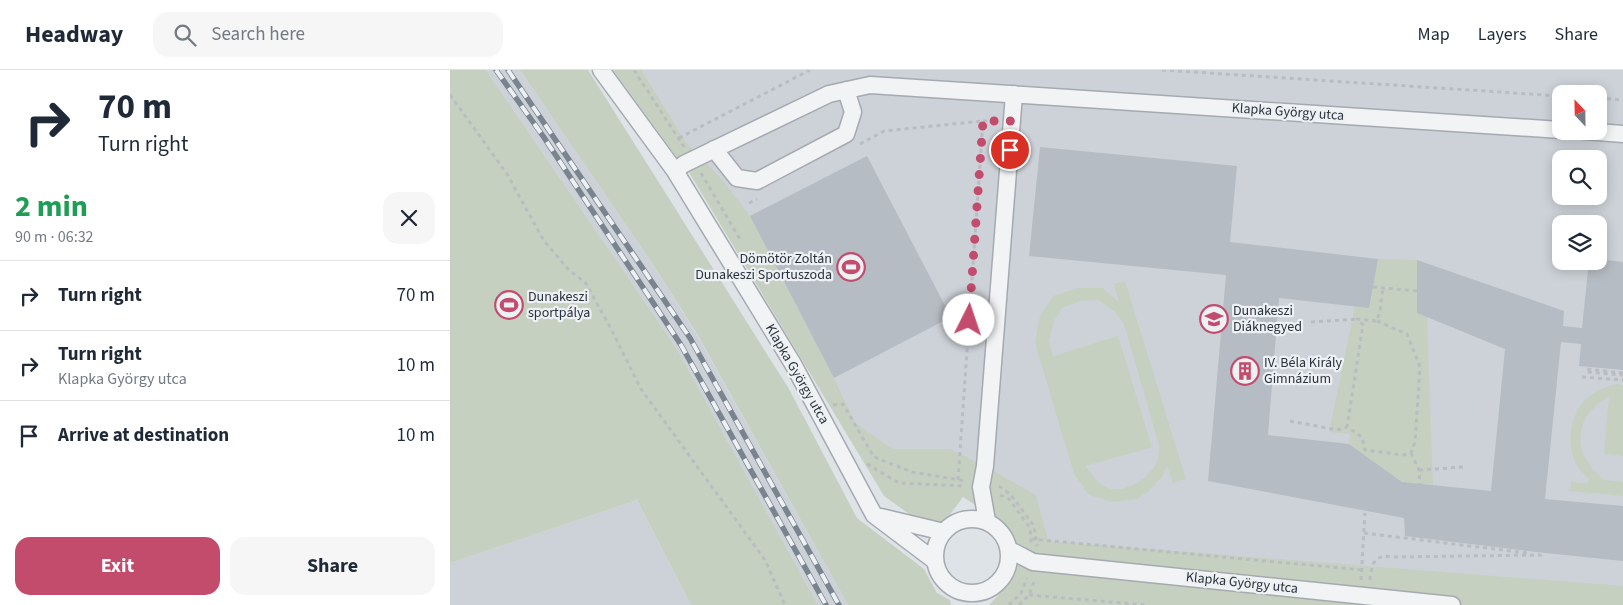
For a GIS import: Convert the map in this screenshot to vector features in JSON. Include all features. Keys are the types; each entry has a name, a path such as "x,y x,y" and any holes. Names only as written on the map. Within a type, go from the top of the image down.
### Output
{"street":[{"name":"Klapka György utca","path":"601,70 675,171 793,364 874,515 935,561"},
{"name":"Klapka György utca","path":"675,171 714,149 829,94 870,85 1552,129"},
{"path":"714,149 737,178 757,181 846,134 854,112 846,90"},
{"path":"987,521 982,485 1014,94"},
{"path":"1608,133 1623,134"},
{"path":"874,515 944,532"},
{"path":"974,518 987,521 998,528 1006,538 1010,550 1010,562 1000,582 991,588 981,599 972,594 957,597 939,573 935,561 938,541 944,532 961,520 974,518"},
{"name":"Klapka György utca","path":"1010,550 1037,562 1452,605"},
{"name":"Klapka György utca","path":"1006,572 1037,562"}],"path":[{"path":"634,70 693,160 746,250"},
{"path":"679,138 810,70"},
{"path":"1162,70 1552,95"},
{"path":"450,95 507,174 544,241 570,271 585,282 641,389 765,560 785,605"},
{"path":"1608,99 1623,100"},
{"path":"958,480 983,121"},
{"path":"859,144 884,131 983,121 1012,121"},
{"path":"749,203 757,198"},
{"path":"1373,287 1417,291"},
{"path":"1377,321 1383,288"},
{"path":"1346,427 1363,325 1358,319"},
{"path":"1310,322 1358,319 1377,321 1407,334 1420,367 1415,442 1411,453 1419,470 1420,484"},
{"path":"1587,369 1623,374 1587,372 1587,369"},
{"path":"1582,377 1623,380"},
{"path":"832,396 841,413"},
{"path":"826,406 842,404 874,457 912,472 982,485 1009,498 1030,528 1037,562 1021,593 1010,605"},
{"path":"1290,421 1337,430 1346,427"},
{"path":"1346,427 1362,437 1365,450 1402,455 1411,453"},
{"path":"862,456 867,464 899,483 998,486 1011,495 1034,526 1036,540 1037,562 1029,595 1019,605"},
{"path":"1419,470 1464,467"},
{"path":"1363,596 1362,570 1365,513"},
{"path":"1364,533 1541,555"},
{"path":"1031,539 1362,570"},
{"path":"1363,596 1372,566 1375,560 1383,555 1393,557 1541,555 1556,545 1566,543"},
{"path":"1029,595 1146,605"}],"shaded area":[{"path":"486,70 520,70 654,266 697,335 848,605 818,605 677,349"},
{"name":"Dunakeszi Diáknegyed","path":"642,70 1623,70 1623,605 1059,587 950,449 893,449 856,423 834,378 722,179 686,142"},
{"path":"637,500 691,605 450,605 450,563"}],"green space":[{"path":"450,70 486,70 677,349 818,605 691,605 637,500 450,563"},
{"path":"520,70 588,70 789,389 857,518 924,569 937,593 950,600 951,605 848,605 697,334 654,266"},
{"path":"613,70 642,70 686,142 722,179 750,216 856,423 893,449 950,449 985,466 1036,495 1048,541 1623,586 1623,605 989,605 1008,585 1011,565 999,527 991,515 963,497 946,520 930,529 884,496 684,164 678,159"},
{"path":"1378,259 1417,260 1417,313 1427,317 1433,485 1402,482 1349,444 1350,434 1329,432 1355,306"},
{"path":"1125,281 1186,479 1173,483 1167,466 1162,477 1148,492 1137,499 1113,502 1089,495 1074,474 1035,343 1040,316 1053,296 1078,288 1103,288 1119,302 1114,284","holes":["1098,300 1115,312 1124,324 1159,445 1159,455 1154,468 1134,485 1117,489 1102,485 1086,466 1152,447 1118,336 1053,356 1049,341 1054,321 1062,308 1080,301"]},
{"path":"1617,384 1623,385 1623,456 1604,454 1609,396 1595,407 1587,417 1580,436 1584,456 1590,465 1604,480 1623,482 1623,496 1570,491 1571,482 1588,483 1589,479 1577,466 1573,455 1570,436 1574,417 1579,408 1592,394"}],"building":[{"path":"1040,147 1237,166 1230,242 1378,259 1369,308 1279,298 1268,435 1349,444 1402,482 1491,491 1505,349 1417,313 1417,260 1564,311 1563,326 1582,328 1588,270 1607,270 1607,260 1623,262 1623,370 1579,366 1581,344 1561,342 1545,499 1623,506 1623,561 1405,536 1404,518 1208,481 1226,275 1029,256"},
{"name":"Dömötör Zoltán Dunakeszi Sportuszoda","path":"867,156 951,317 834,378 750,216"}],"railway":[{"path":"496,70 543,136 681,345 826,605"},
{"path":"508,70 690,338 839,605"}],"place":[{"name":"Dömötör Zoltán Dunakeszi Sportuszoda","path":"851,267"},
{"name":"Dunakeszi sportpálya","path":"509,305"},
{"name":"Dunakeszi Diáknegyed","path":"1214,319"},
{"name":"IV. Béla Király Gimnázium","path":"1245,371"}],"route":[{"path":"969,320 983,121 1012,121 1010,150"}]}
